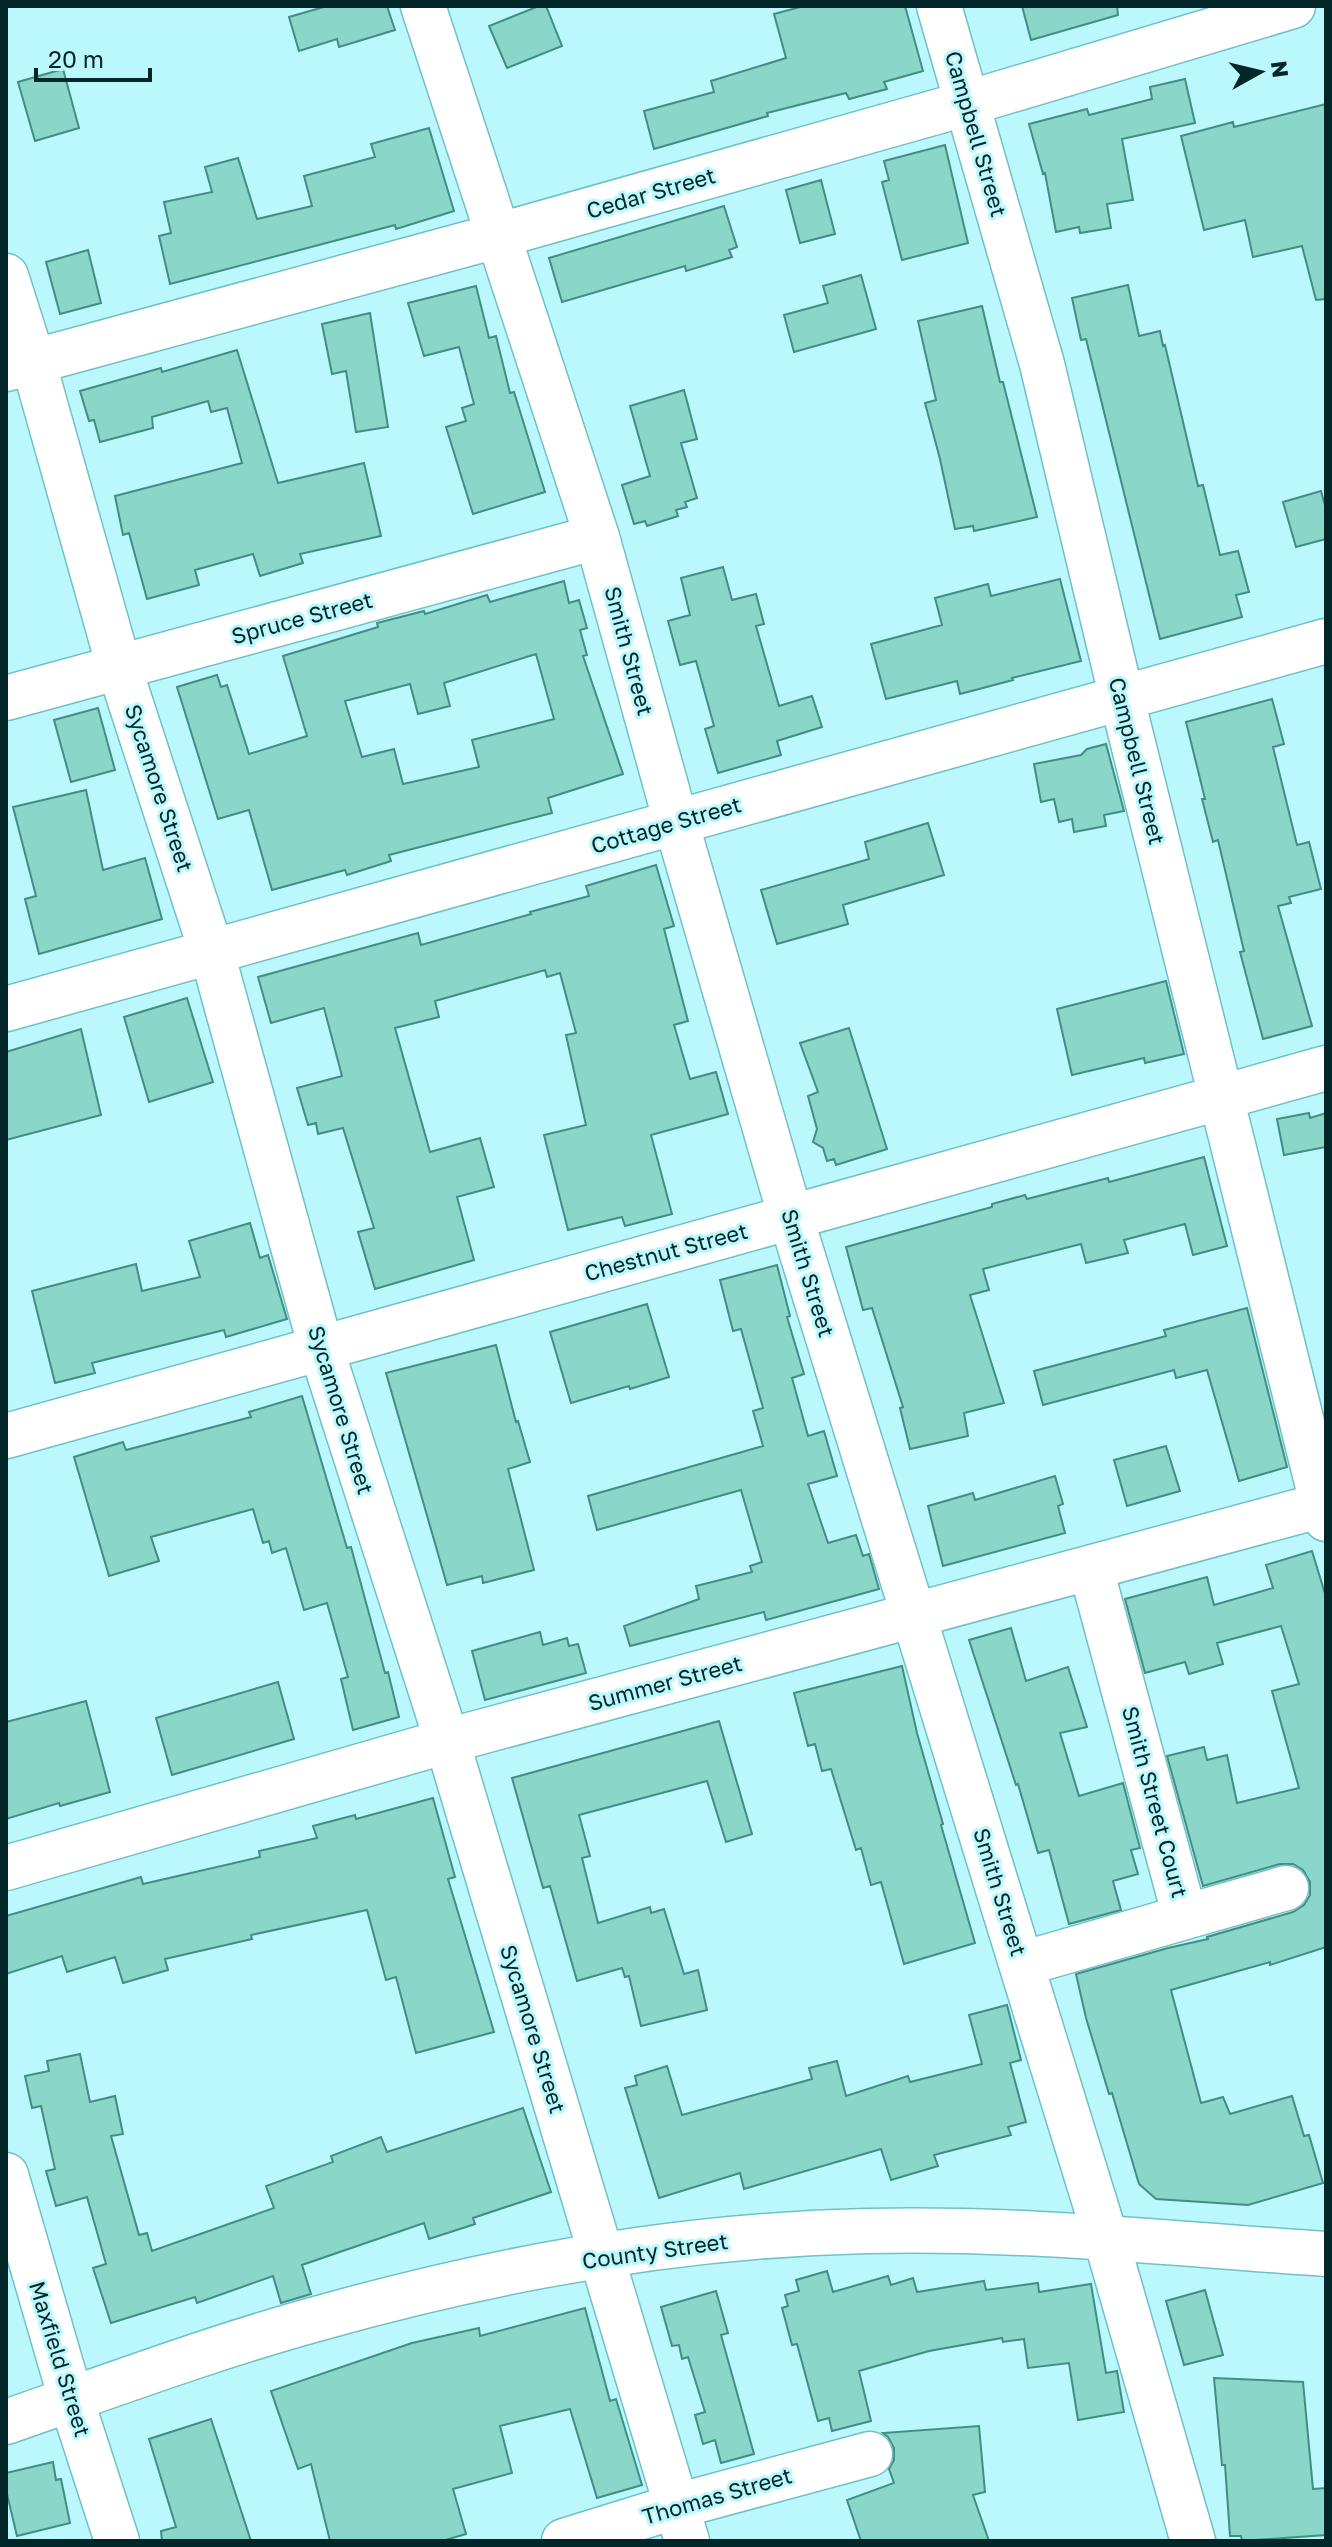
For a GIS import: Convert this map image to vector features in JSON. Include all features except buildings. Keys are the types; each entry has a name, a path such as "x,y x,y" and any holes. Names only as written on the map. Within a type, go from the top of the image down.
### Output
{"street":[{"name":"Smith Street","path":"423,6 597,537 791,1218 1106,2239 1193,2541"},
{"name":"Campbell Street","path":"939,6 1042,364 1122,699 1325,1510"},
{"name":"Cedar Street","path":"19,365 500,235 968,103 1293,6"},
{"name":"Sycamore Street","path":"6,276 19,365 212,953 321,1348 447,1741 682,2524"},
{"name":"Spruce Street","path":"6,698 597,537"},
{"name":"Cottage Street","path":"6,1009 1326,641"},
{"name":"Chestnut Street","path":"6,1436 1326,1068"},
{"name":"Summer Street","path":"6,1868 447,1741 1091,1569 1325,1510"},
{"name":"Smith Street Court","path":"1022,1964 1185,1917 1091,1569"},
{"path":"1185,1917 1286,1888"},
{"name":"Maxfield Street","path":"6,2175 71,2399 117,2541"},
{"name":"County Street","path":"6,2422 320,2318 428,2290 600,2257 737,2239 866,2231 987,2232 1326,2254"},
{"name":"Thomas Street","path":"564,2541 682,2524 870,2454"}]}
